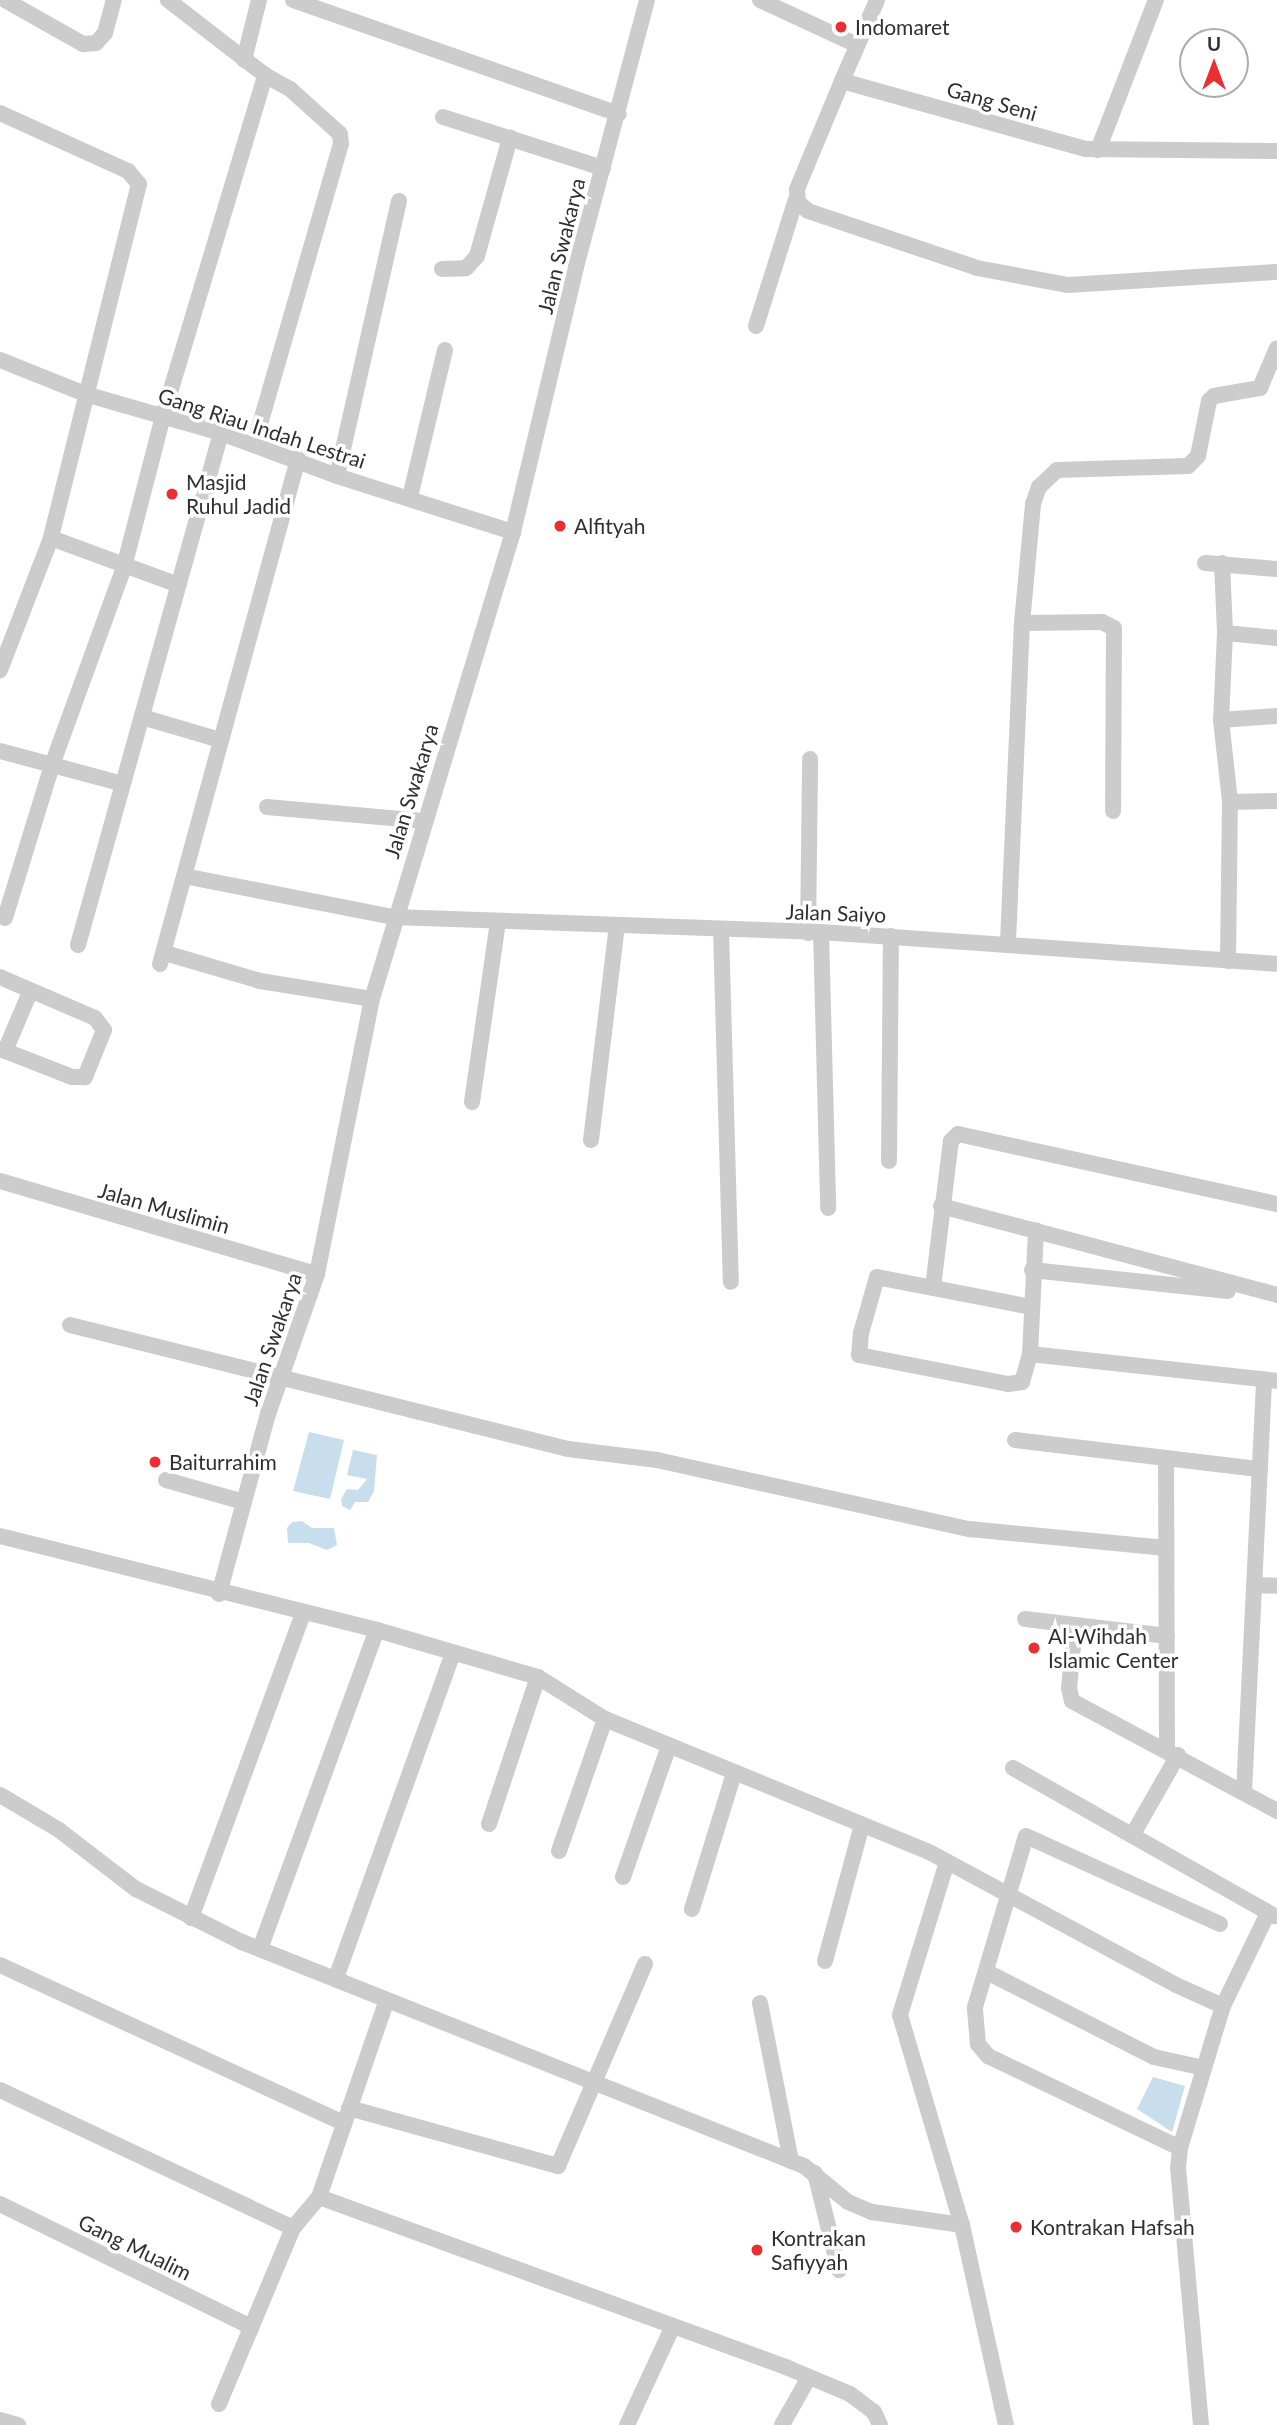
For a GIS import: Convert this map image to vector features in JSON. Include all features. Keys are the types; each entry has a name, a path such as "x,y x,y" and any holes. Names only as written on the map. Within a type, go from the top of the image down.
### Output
{"street":[{"path":"5,0 83,44 96,43 105,33 114,0"},
{"path":"168,0 244,60 290,89 340,134 341,144 254,444"},
{"path":"244,60 259,0"},
{"path":"292,0 619,114"},
{"name":"Jalan Swakarya","path":"219,1594 268,1414 284,1376 317,1274 372,999 393,917 513,532 647,0"},
{"path":"760,0 857,45"},
{"path":"756,326 796,199 877,0"},
{"path":"1098,150 1156,0"},
{"path":"5,918 52,765 124,567 163,416 265,75"},
{"name":"Gang Seni","path":"842,81 1098,150 1277,151"},
{"path":"0,113 128,170 139,181 51,538 0,669"},
{"path":"443,117 603,169"},
{"path":"442,269 466,268 477,256 510,138"},
{"path":"796,199 808,211 977,268 1068,285 1277,272"},
{"path":"337,476 399,201"},
{"path":"1009,942 1022,623 1033,505 1039,487 1058,470 1188,466 1198,456 1209,401 1214,396 1260,388 1277,348"},
{"path":"410,497 445,350"},
{"name":"Gang Riau Indah Lestrai","path":"0,360 85,394 221,433 298,459 337,476 410,497 513,532"},
{"path":"78,945 221,433"},
{"path":"298,459 162,958 260,981 372,999"},
{"path":"51,538 178,585"},
{"path":"1205,563 1277,569"},
{"path":"1222,563 1225,633 1221,720 1230,802 1228,961"},
{"path":"1022,623 1101,622 1114,628 1113,811"},
{"path":"1225,633 1277,638"},
{"path":"1221,720 1277,716"},
{"path":"142,717 220,740"},
{"path":"0,751 123,784"},
{"path":"810,759 814,932 828,1208"},
{"path":"1230,802 1277,801"},
{"path":"268,807 425,821"},
{"name":"Jalan Saiyo","path":"184,876 393,917 1009,942 1277,964"},
{"path":"472,1102 498,922"},
{"path":"591,1140 617,926"},
{"path":"721,929 732,1282"},
{"path":"889,1161 891,936"},
{"path":"0,977 102,1024 104,1033 91,1070 85,1077 72,1077 3,1050 30,992"},
{"path":"933,1287 951,1141 961,1133 1277,1204"},
{"name":"Jalan Muslimin","path":"0,1181 317,1274"},
{"path":"941,1206 1277,1295"},
{"path":"1031,1307 877,1277 861,1333 859,1355 1014,1385 1023,1382 1030,1354 1032,1269 1036,1230"},
{"path":"1032,1269 1277,1295"},
{"path":"70,1325 284,1376 568,1449 657,1460 969,1529 1166,1548"},
{"path":"1030,1354 1271,1380 1260,1469 1244,1792"},
{"path":"1016,1440 1260,1469"},
{"path":"1133,1834 1172,1752 1167,1636 1166,1458"},
{"path":"166,1480 244,1502"},
{"path":"0,1536 219,1594 377,1630 538,1676 605,1718 947,1862 1176,1985 1223,2006"},
{"path":"1254,1585 1277,1586"},
{"path":"191,1918 303,1613"},
{"path":"1025,1619 1167,1636"},
{"path":"1075,1625 1069,1688 1072,1700 1277,1811"},
{"path":"260,1949 377,1630"},
{"path":"336,1978 453,1653"},
{"path":"489,1824 538,1676"},
{"path":"559,1851 605,1718"},
{"path":"623,1877 669,1746"},
{"path":"1013,1768 1272,1915 1223,2006 1180,2148 1178,2168 1201,2425"},
{"path":"692,1909 734,1773"},
{"path":"0,1796 59,1830 136,1889 191,1918 260,1949 791,2161 814,2171 848,2202 872,2211 961,2225"},
{"path":"825,1961 862,1825"},
{"path":"1180,2148 1106,2116 983,2053 975,2018 1022,1840 1030,1835 1220,1924"},
{"path":"947,1862 900,2015 961,2225 1006,2425"},
{"path":"0,1965 346,2115 556,2167 562,2163 592,2082 645,1964"},
{"path":"988,1972 1154,2057 1204,2068"},
{"path":"219,2404 293,2228 318,2197 387,2000"},
{"path":"760,2003 791,2161"},
{"path":"0,2090 293,2228"},
{"path":"814,2171 839,2270"},
{"path":"318,2197 809,2377 850,2394 874,2412 880,2425"},
{"name":"Gang Mualim","path":"0,2204 251,2327"},
{"path":"627,2425 673,2326"},
{"path":"782,2425 809,2377"},
{"path":"0,2420 18,2425"}],"water":[{"path":"309,1432 344,1440 330,1499 293,1491"},
{"path":"353,1450 377,1455 374,1491 368,1502 355,1502 350,1510 342,1506 341,1499 347,1489 358,1490 367,1479 347,1475"},
{"path":"302,1521 312,1528 334,1528 337,1545 327,1550 309,1543 288,1543 287,1528 292,1522"},
{"path":"1153,2077 1185,2086 1172,2132 1137,2109"}],"place":[{"name":"Indomaret","path":"841,27"},
{"name":"Masjid Ruhul Jadid","path":"172,494"},
{"name":"Alfityah","path":"560,526"},
{"name":"Baiturrahim","path":"155,1462"},
{"name":"Al-Wihdah Islamic Center","path":"1034,1648"},
{"name":"Kontrakan Hafsah","path":"1016,2227"},
{"name":"Kontrakan Safiyyah","path":"757,2250"}]}
